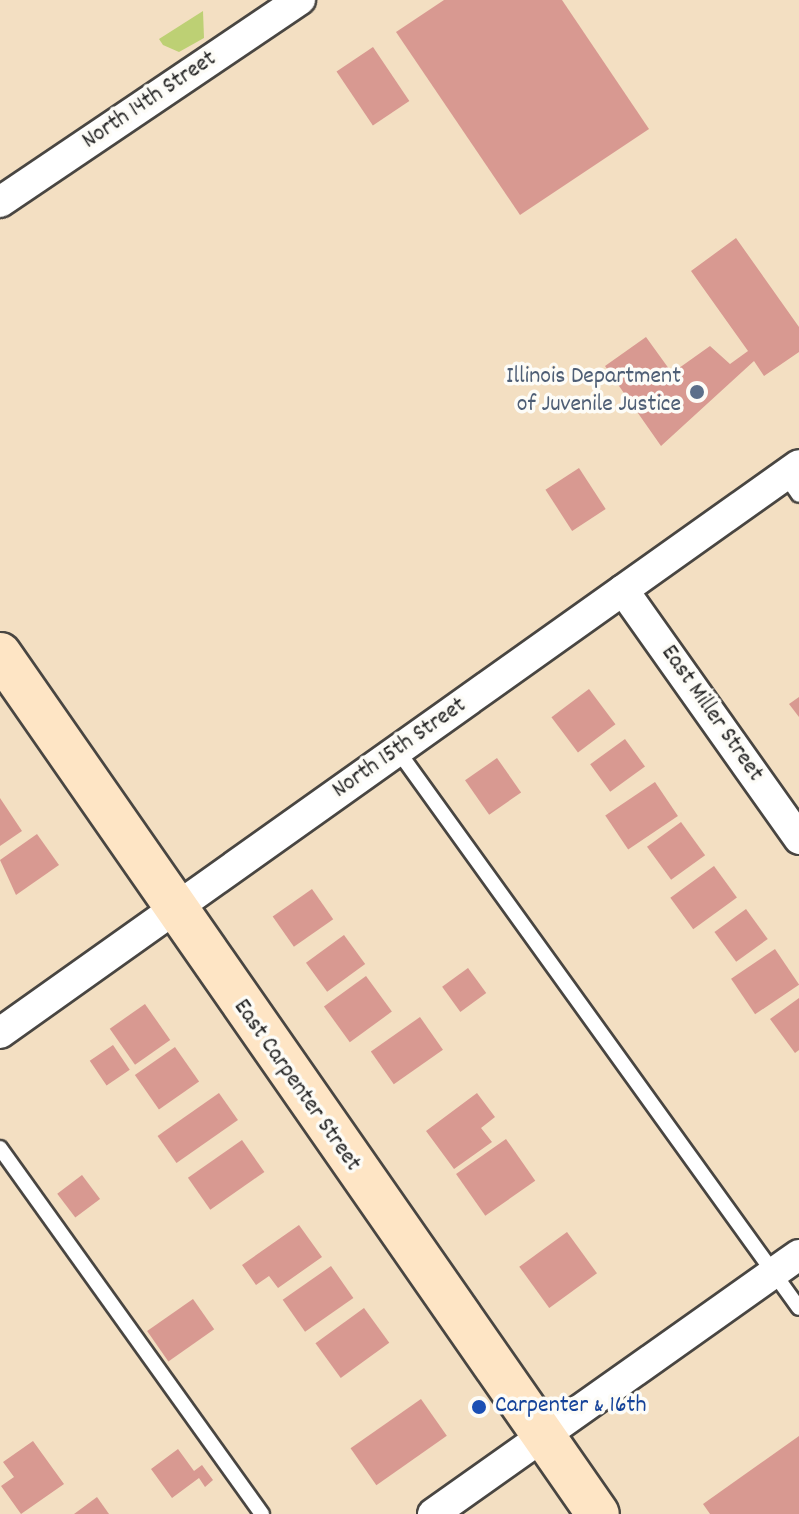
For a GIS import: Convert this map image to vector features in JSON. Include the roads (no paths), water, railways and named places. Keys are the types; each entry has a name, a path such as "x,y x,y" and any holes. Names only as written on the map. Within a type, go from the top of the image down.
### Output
{"street":[{"name":"North 14th Street","path":"0,202 300,0"},
{"name":"North 15th Street","path":"0,1033 623,590 794,479"},
{"name":"East Miller Street","path":"623,590 799,839"},
{"name":"East Carpenter Street","path":"0,654 172,910 598,1514"},
{"path":"433,1514 787,1264"}],"lane":[{"path":"398,751 787,1264 799,1308"},
{"path":"0,1148 262,1514"}],"place":[{"name":"Illinois Department of Juvenile Justice","path":"697,392"},
{"name":"Carpenter & 16th","path":"479,1407"}]}
